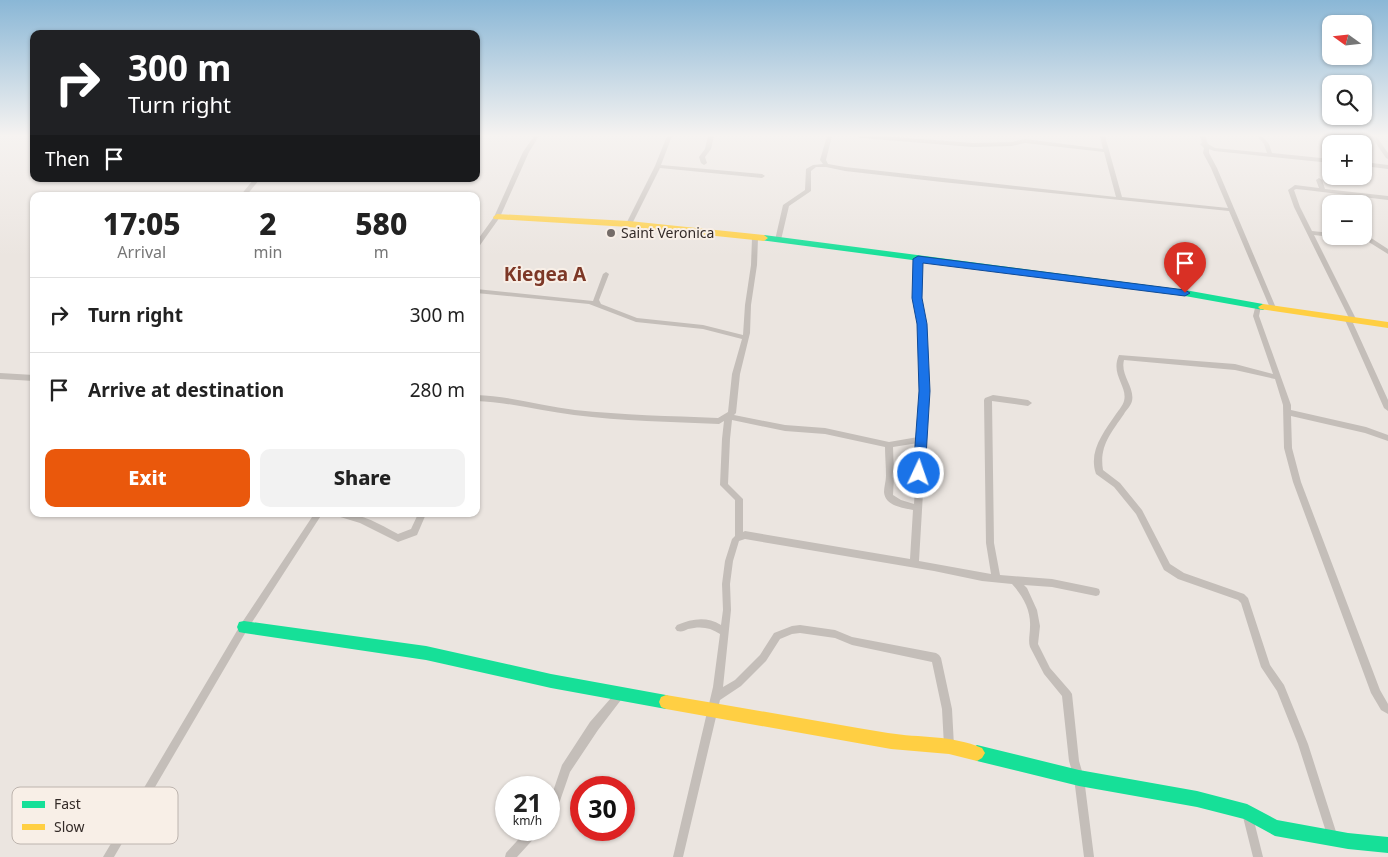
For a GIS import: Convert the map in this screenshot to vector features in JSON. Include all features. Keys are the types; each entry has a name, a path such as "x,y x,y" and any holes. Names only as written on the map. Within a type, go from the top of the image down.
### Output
{"street":[{"path":"480,241 497,216 515,176"},
{"path":"629,224 653,176"},
{"path":"778,240 786,205 808,191 808,176"},
{"path":"905,176 1033,191 1232,210"},
{"path":"1112,176 1119,198"},
{"path":"1217,176 1273,308"},
{"path":"1319,180 1323,190"},
{"path":"246,192 254,182"},
{"path":"1388,198 1295,187 1291,190 1351,321 1388,408"},
{"path":"497,216 629,224 778,240 1202,296 1351,321 1388,325"},
{"path":"1311,233 1322,234"},
{"path":"678,857 711,710 716,697 724,633 728,569 736,540 739,536 739,499 724,485 727,452 726,425 731,415 736,374 746,338 755,238"},
{"path":"1372,242 1388,252"},
{"path":"914,564 925,391 922,324 917,298 918,259"},
{"path":"598,304 596,300 606,274"},
{"path":"480,291 552,297 598,304 636,320 703,327 746,338"},
{"path":"1258,306 1256,316 1275,377 1287,405 1288,448 1297,482 1376,693 1384,707 1388,709"},
{"path":"1275,377 1235,368 1121,357 1119,365 1122,379 1130,395 1128,402 1101,443 1097,466 1099,472 1123,491 1130,503 1139,512 1167,567 1181,576 1241,597 1245,601 1266,667 1281,688 1304,744 1334,838"},
{"path":"0,376 30,378"},
{"path":"480,398 508,400 556,410 647,418 719,421 731,415 785,428 825,431 889,445 921,439"},
{"path":"996,577 990,543 988,400 993,398 1028,403"},
{"path":"1288,412 1366,430 1388,438"},
{"path":"889,445 890,476 888,493 890,498 895,502 917,508"},
{"path":"149,787 244,627 316,517"},
{"path":"351,517 362,520 398,538 414,532 421,517"},
{"path":"739,536 745,535 982,577 1066,585 1096,592"},
{"path":"1014,579 1024,591 1033,610 1035,626 1033,644 1047,671 1067,694 1074,761 1079,778 1089,857"},
{"path":"680,628 703,622 714,624 724,633"},
{"path":"244,627 426,653 551,681 711,710 891,740 949,746 1079,778 1197,798 1247,812 1275,828 1388,845"},
{"path":"716,697 738,683 763,658 777,636 782,633 800,629 835,634 852,641 936,658 947,709 949,746"},
{"path":"560,786 566,769 594,726 621,693"},
{"path":"1247,812 1258,857"},
{"path":"510,857 524,841"},
{"path":"108,857 116,844"}],"traffic: fast":[{"path":"764,238 1185,293 1263,307"},
{"path":"244,627 426,653 551,681 666,702"},
{"path":"977,753 1079,778 1197,799 1247,812 1275,828 1348,841 1388,845"}],"traffic: slow":[{"path":"497,217 629,224 764,238"},
{"path":"1263,307 1388,325"},
{"path":"666,702 891,741 949,746 977,753"}],"place":[{"name":"Saint Veronica","path":"611,233"}],"district":[{"name":"Kiegea A","path":"545,274"}],"route":[{"path":"919,473 925,391 922,324 916,289 918,259 1185,293"}]}
